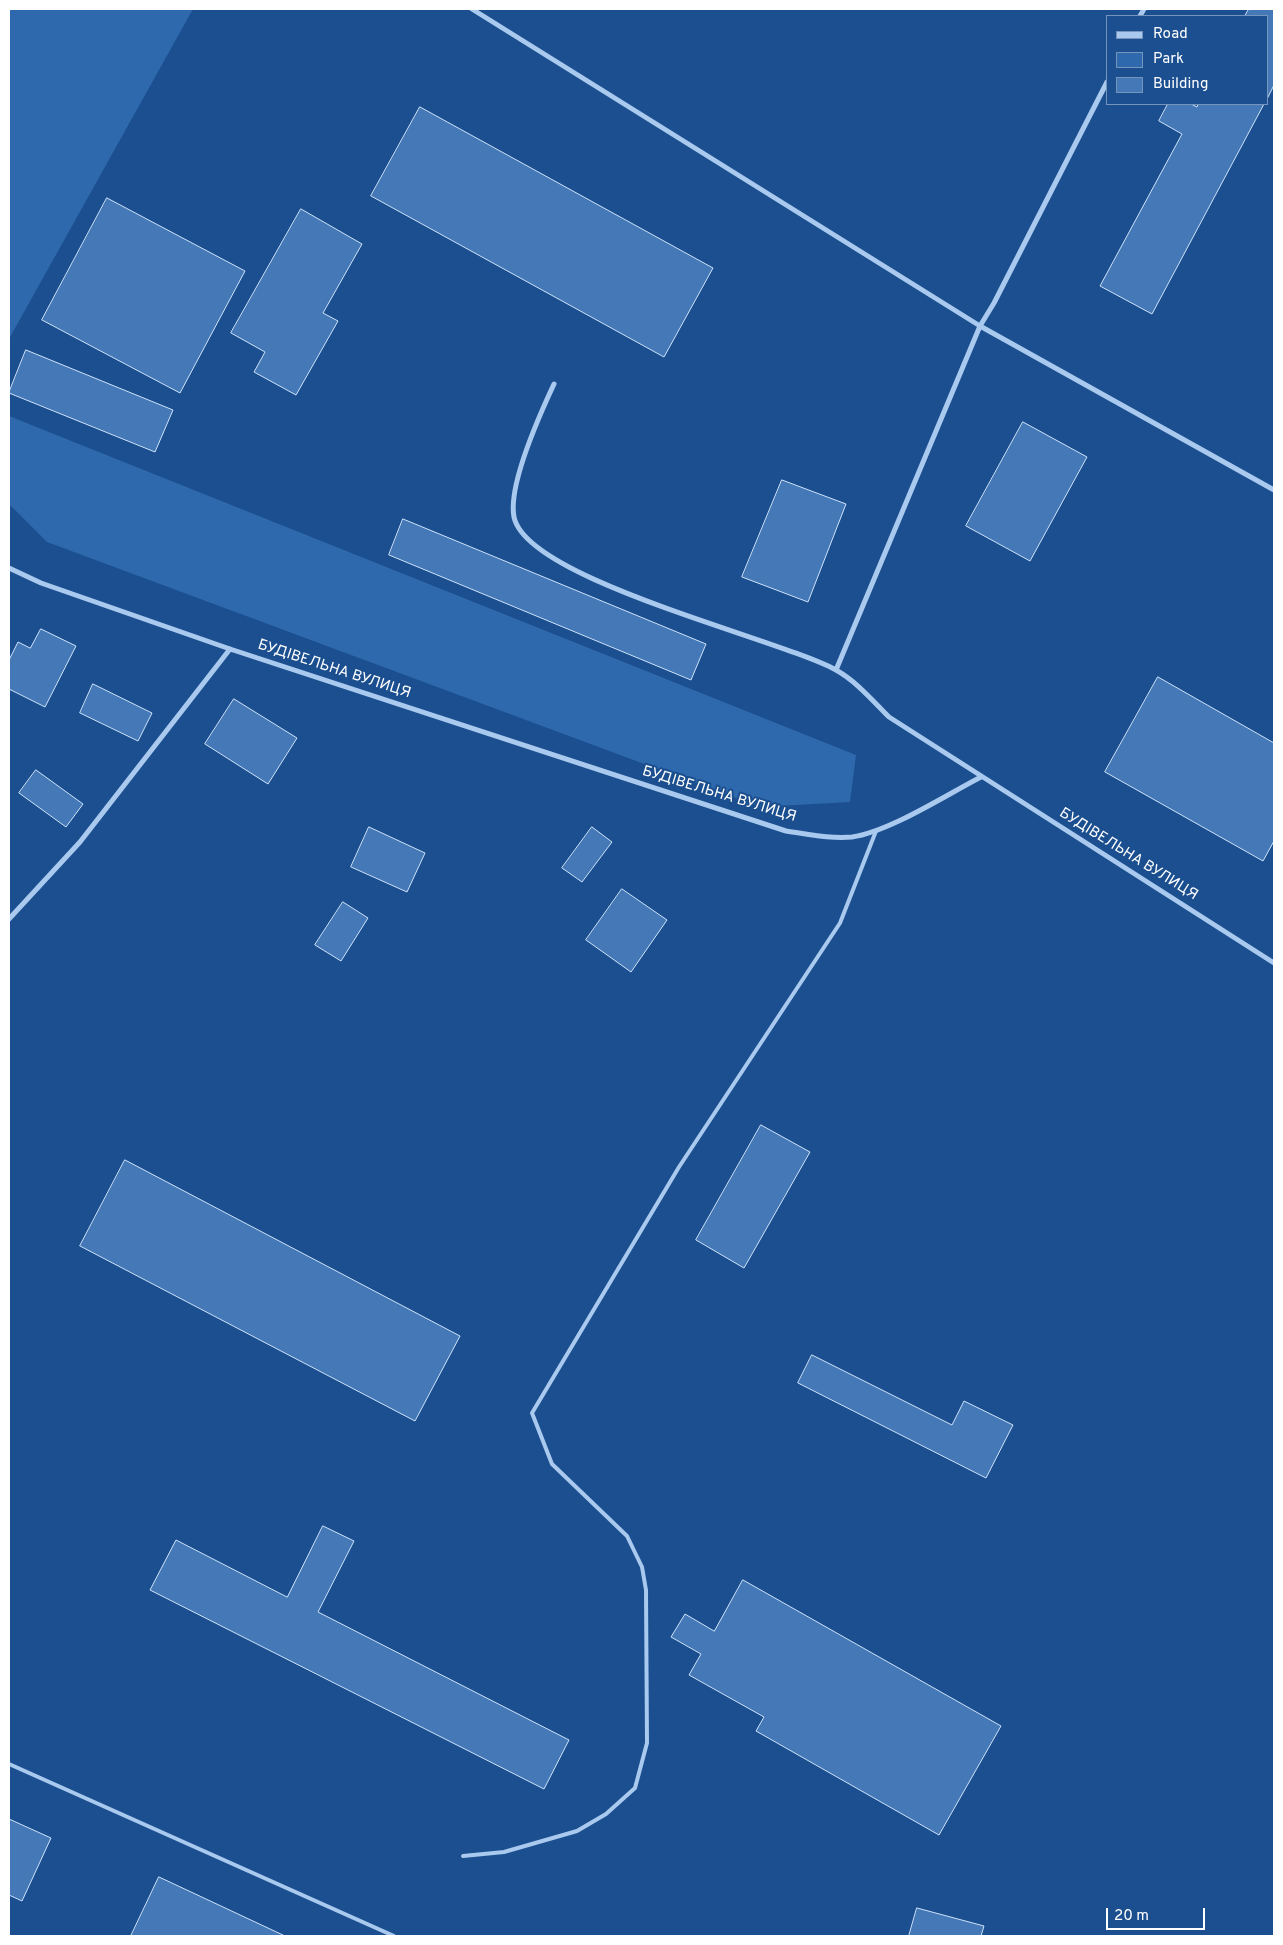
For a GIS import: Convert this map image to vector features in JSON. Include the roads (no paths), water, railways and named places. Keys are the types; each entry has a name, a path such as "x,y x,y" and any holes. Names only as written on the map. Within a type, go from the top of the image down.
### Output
{"street":[{"path":"472,9 980,326 1274,490"},
{"path":"836,670 980,326 994,303 1106,84"},
{"path":"554,384 524,460 514,493 514,518 523,537 557,562 591,577 660,606 800,655 836,670 859,688 889,717 981,777"},
{"name":"БУДІВЕЛЬНА ВУЛИЦЯ","path":"9,568 41,583 230,649 786,831 827,837 851,837 876,831 981,777 1274,963"},
{"path":"9,919 80,842 230,649"}],"lane":[{"path":"463,1856 504,1852 577,1830 606,1814 635,1788 647,1744 646,1590 642,1567 627,1536 552,1464 532,1413 679,1167 840,923 876,831"},
{"path":"9,1764 394,1936"}]}
